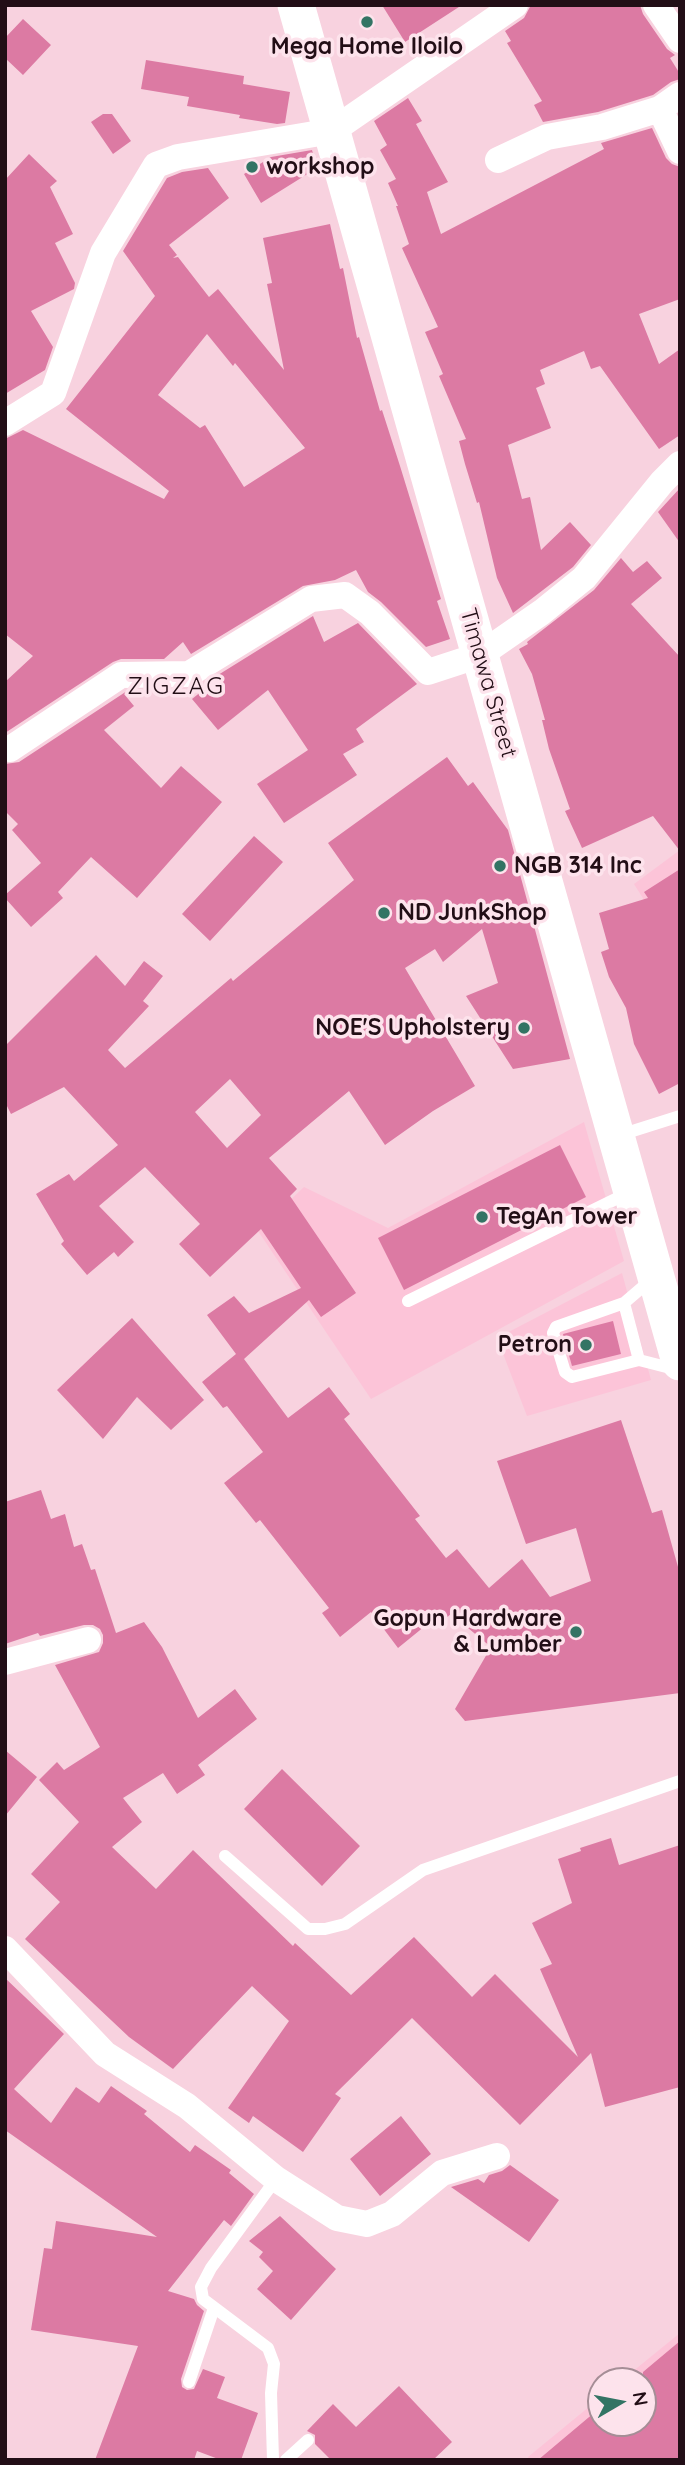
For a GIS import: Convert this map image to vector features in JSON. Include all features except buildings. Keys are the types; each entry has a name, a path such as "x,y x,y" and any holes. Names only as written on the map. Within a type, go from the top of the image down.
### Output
{"street":[{"name":"Timawa Street","path":"296,5 680,1362"},
{"path":"5,423 53,393 103,253 156,165 178,157 332,131 515,5"},
{"path":"656,5 680,40"},
{"path":"498,160 547,138 602,127 670,102 680,151"},
{"path":"9,749 121,675 189,674 311,599 345,595 369,613 428,672 480,655 542,612 584,578 662,482 680,464"},
{"path":"5,1662 88,1640"},
{"path":"5,1949 105,2054 187,2106 276,2179 337,2218 367,2224 392,2214 442,2173 497,2156"}],"lane":[{"path":"616,1136 680,1116"},
{"path":"408,1301 630,1191"},
{"path":"655,1276 624,1303 556,1327 553,1334 565,1372 572,1377 639,1360 680,1370"},
{"path":"624,1303 639,1360"},
{"path":"225,1856 308,1929 325,1929 345,1924 423,1870 680,1781"},
{"path":"273,2460 271,2393 274,2364 268,2348 203,2299 201,2287 211,2268 276,2179"},
{"path":"189,2382 214,2308"},
{"path":"286,2460 308,2440"}],"shaded area":[{"path":"680,850 680,957 634,884"},
{"path":"584,1122 624,1261 371,1399 258,1231 304,1187 388,1228"},
{"path":"622,1273 651,1380 527,1416 497,1338"},
{"path":"680,2333 680,2460 530,2460 528,2457 587,2409 587,2437 657,2437 657,2367 638,2367"}],"place":[{"name":"Mega Home Iloilo","path":"367,22"},
{"name":"workshop","path":"252,167"},
{"name":"NGB 314 Inc","path":"500,866"},
{"name":"ND JunkShop","path":"384,913"},
{"name":"NOE'S Upholstery","path":"524,1028"},
{"name":"TegAn Tower","path":"482,1217"},
{"name":"Petron","path":"586,1345"},
{"name":"Gopun Hardware & Lumber","path":"576,1632"}],"district":[{"name":"ZIGZAG","path":"176,687"}]}
